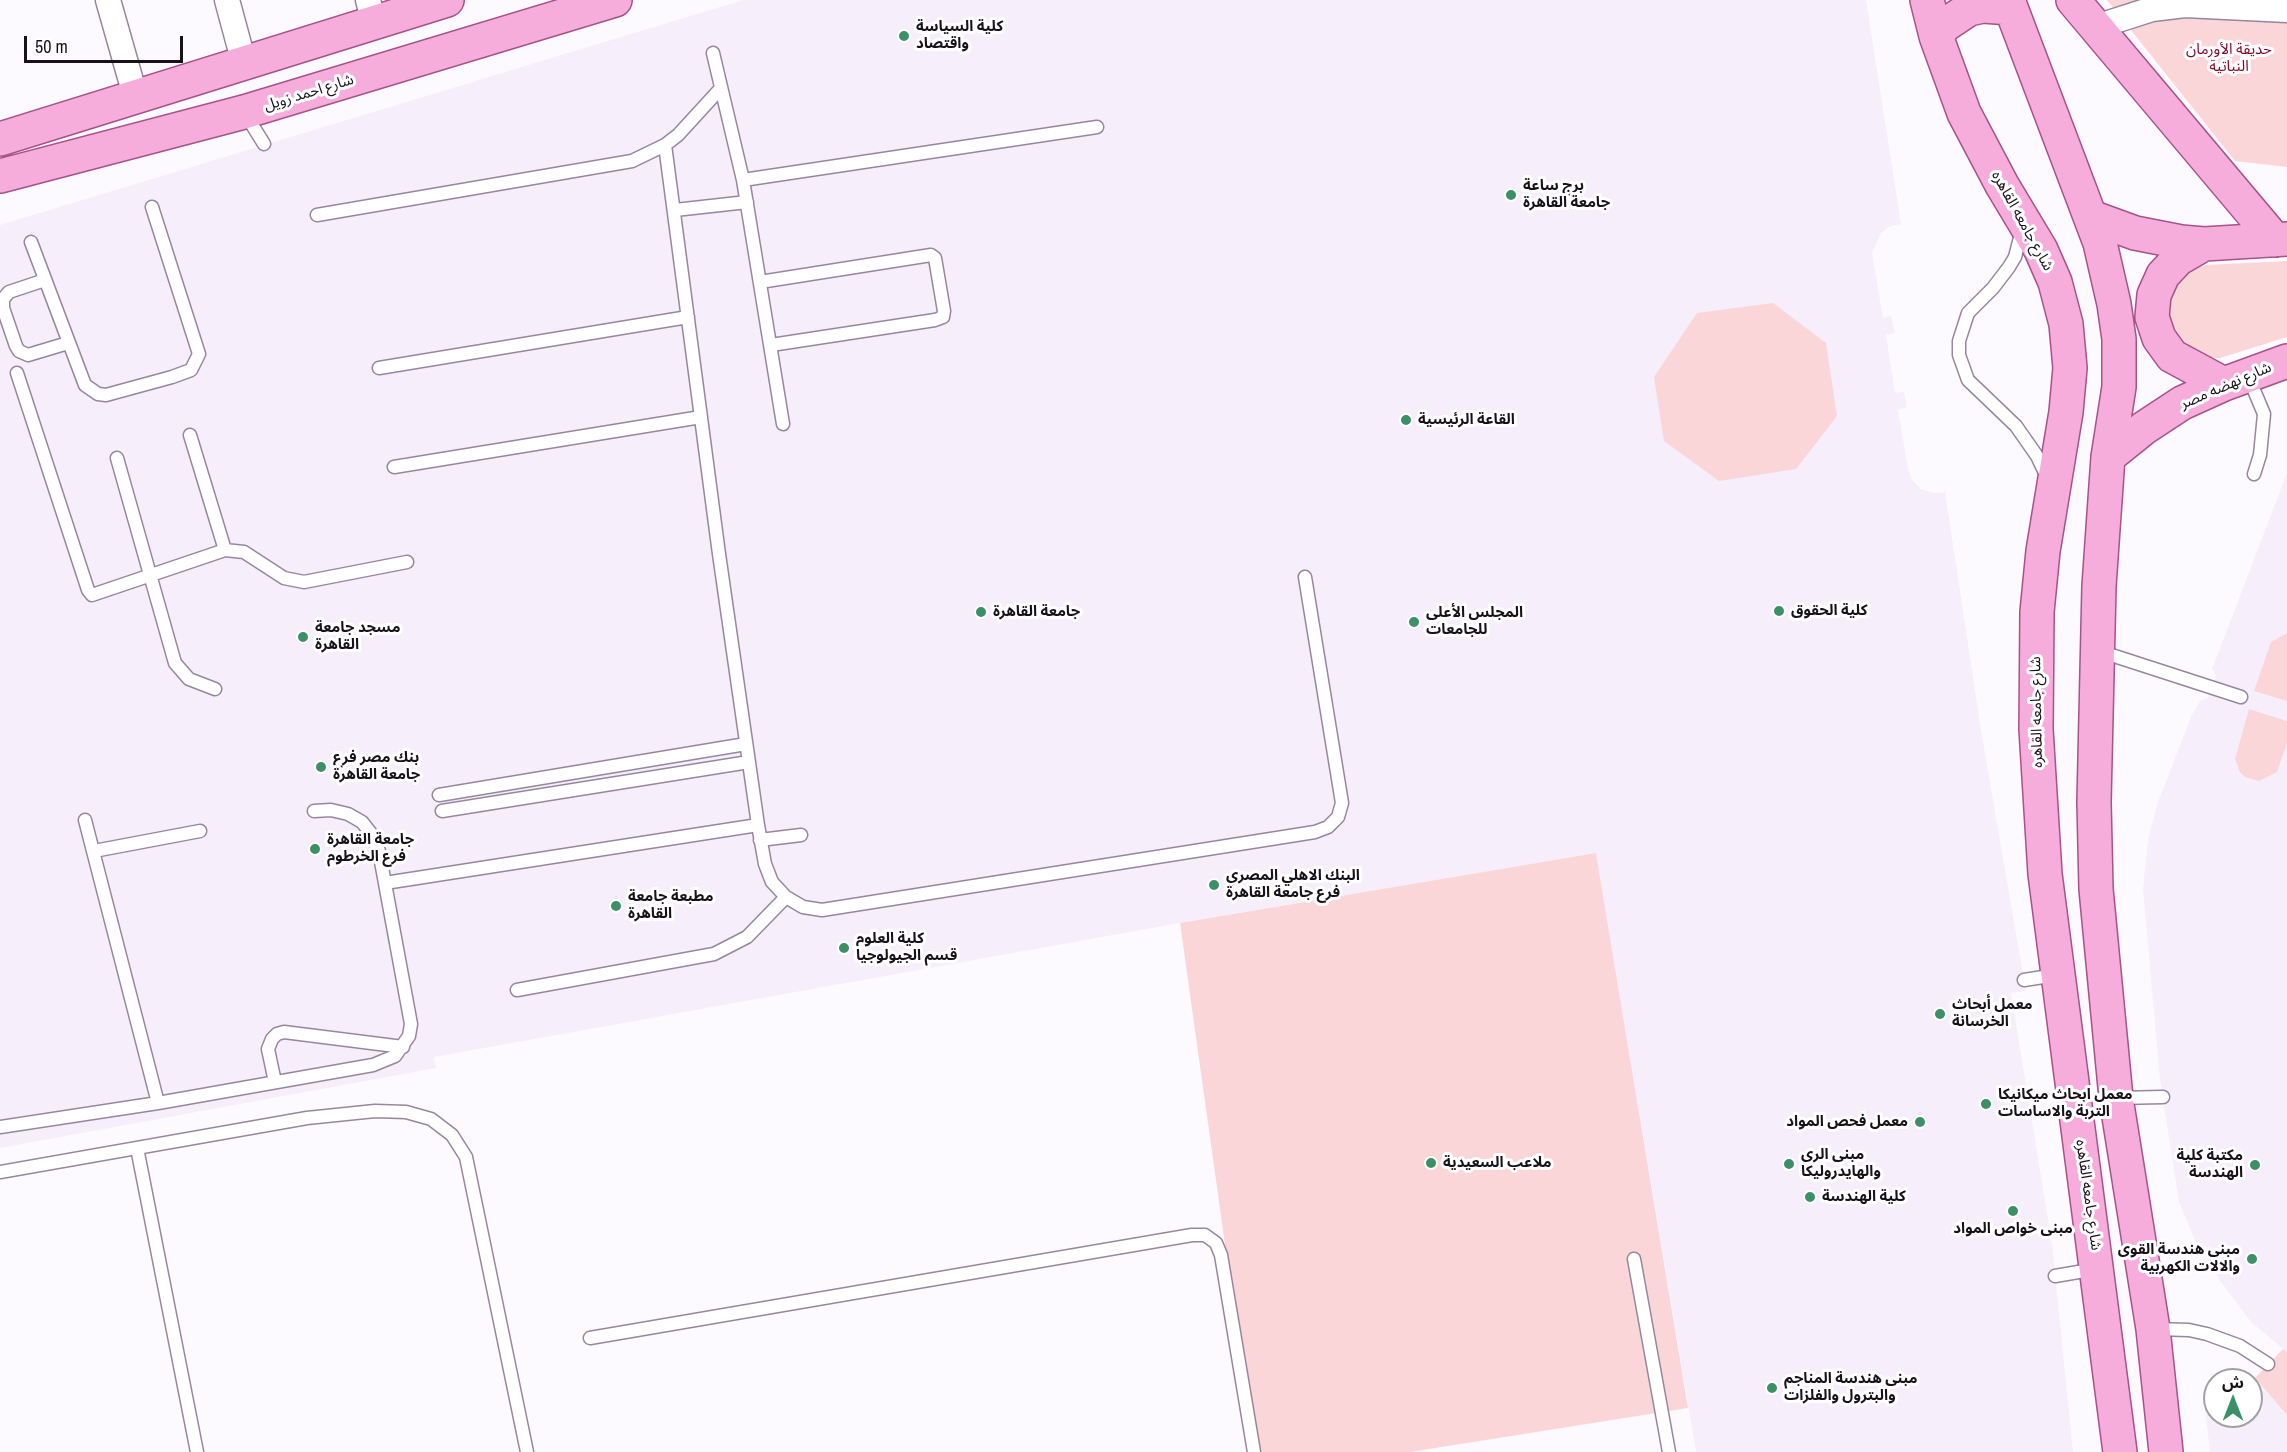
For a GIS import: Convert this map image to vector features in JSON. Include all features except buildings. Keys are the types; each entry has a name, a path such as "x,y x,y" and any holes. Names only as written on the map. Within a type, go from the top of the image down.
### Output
{"main road":[{"name":"شارع احمد زويل","path":"0,176 244,112 615,0"},
{"name":"شارع جامعه القاهره","path":"1927,0 1936,36 1964,113 1987,158 2041,250 2055,282 2066,324 2070,368 2066,412 2043,551 2037,612 2036,696 2045,874 2120,1452"},
{"path":"2073,0 2281,239"},
{"path":"0,139 135,95 244,63 371,11 443,1"},
{"path":"1936,36 1945,25 1969,9 2009,4 2091,217 2107,269 2119,339 2119,387 2108,457 2102,521 2096,650 2094,802 2096,889 2116,1098 2153,1329 2166,1452"},
{"path":"2091,217 2135,233 2204,244 2281,239"},
{"path":"2204,244 2178,259 2163,275 2154,295 2152,317 2159,338 2172,356 2236,380"},
{"name":"شارع نهضه مصر","path":"2108,457 2172,409 2236,380 2287,361"},
{"path":"2106,1333 2135,1336 2153,1329"}],"street":[{"path":"108,0 135,95"},
{"path":"227,0 244,63"},
{"path":"2096,27 2152,9 2185,2 2287,10"}],"lane":[{"path":"713,53 744,180 783,424"},
{"path":"316,215 632,161 665,145 690,123 721,88"},
{"path":"244,112 264,144"},
{"path":"744,180 1097,127"},
{"path":"665,145 760,840 772,882 786,897 803,907 822,910 1314,832 1328,827 1338,817 1342,803 1305,577"},
{"path":"675,210 747,202"},
{"path":"31,242 85,385 98,394 106,395 183,374 197,363 198,345 152,207"},
{"path":"2023,220 2015,257 1993,288 1968,313 1959,341 1959,355 1968,380 2016,426 2037,456 2053,490"},
{"path":"760,282 933,255 944,311 943,317 935,320 771,345"},
{"path":"45,280 9,292 3,299 3,308 16,346 23,354 28,355 68,343"},
{"path":"379,368 688,317"},
{"path":"17,373 89,593 95,596 225,550 244,552 294,581 314,580 407,562"},
{"path":"2236,380 2264,414 2260,454 2254,474"},
{"path":"394,467 701,417"},
{"path":"190,435 225,550"},
{"path":"117,458 175,663 189,679 215,689"},
{"path":"2096,650 2241,697"},
{"path":"439,795 746,744"},
{"path":"442,811 749,762"},
{"path":"0,1126 158,1103 385,1062 403,1047 409,1036 410,1012 379,851 373,836 362,822 348,814 331,810 314,811"},
{"path":"85,820 158,1103"},
{"path":"385,883 758,825"},
{"path":"94,852 200,831"},
{"path":"760,840 801,834"},
{"path":"517,990 714,954 747,937 786,897"},
{"path":"2024,980 2057,975"},
{"path":"275,1083 268,1049 272,1039 284,1032 403,1047"},
{"path":"2116,1098 2163,1097"},
{"path":"0,1172 307,1118 375,1112 406,1112 431,1119 452,1135 466,1158 527,1452"},
{"path":"137,1148 197,1452"},
{"path":"591,1338 1192,1235 1205,1235 1216,1243 1221,1256 1254,1452"},
{"path":"1634,1259 1669,1452"},
{"path":"2055,1276 2098,1269"},
{"path":"2153,1329 2189,1330 2207,1334 2240,1346 2268,1364"}],"shaded area":[{"name":"جامعة القاهرة","path":"743,0 1866,0 1901,224 1890,226 1881,233 1872,253 1883,318 1891,316 1895,333 1886,335 1895,393 1904,392 1907,407 1898,410 1908,468 1912,480 1921,489 1934,493 1945,492 1981,730 2024,980 2025,991 2011,993 2052,1244 2073,1452 1696,1452 1596,853 1180,923 434,1057 436,1068 0,1148 0,225"},
{"path":"2287,473 2287,1352 2251,1322 2221,1282 2194,1238 2179,1202 2160,1080 2143,889 2148,839 2158,802 2191,717 2200,701 2208,698 2216,675 2212,669"},
{"path":"2263,1387 2287,1415 2287,1452 2210,1452 2207,1428 2263,1428"}],"green space":[{"name":"حديقة الأورمان النباتية","path":"2107,0 2287,0 2287,167 2235,161"},
{"path":"2287,261 2287,337 2220,358 2211,358 2183,348 2165,314 2173,286 2187,272 2206,265"},
{"path":"1773,303 1826,343 1837,416 1796,469 1719,481 1664,441 1654,377 1697,313"},
{"path":"2287,633 2287,701 2254,691 2271,642"},
{"path":"2249,709 2287,721 2287,743 2277,772 2259,781 2245,777 2240,772 2235,759"},
{"name":"ملاعب السعيدية","path":"1596,853 1688,1408 1410,1452 1254,1452 1180,923"},
{"path":"2283,1349 2287,1352 2287,1415 2263,1387 2263,1370"}],"place":[{"name":"كلية السياسة واقتصاد","path":"904,36"},
{"name":"برج ساعة جامعة القاهرة","path":"1511,195"},
{"name":"القاعة الرئيسية","path":"1406,420"},
{"name":"كلية الحقوق","path":"1779,611"},
{"name":"جامعة القاهرة","path":"981,612"},
{"name":"المجلس الأعلى للجامعات","path":"1414,622"},
{"name":"مسجد جامعة القاهرة","path":"303,637"},
{"name":"بنك مصر فرع جامعة القاهرة","path":"321,767"},
{"name":"جامعة القاهرة فرع الخرطوم","path":"315,849"},
{"name":"البنك الاهلي المصري فرع جامعة القاهرة","path":"1214,885"},
{"name":"مطبعة جامعة القاهرة","path":"616,906"},
{"name":"كلية العلوم قسم الجيولوجيا","path":"844,948"},
{"name":"معمل أبحاث الخرسانة","path":"1940,1014"},
{"name":"معمل ابحاث ميكانيكا التربة والاساسات","path":"1986,1104"},
{"name":"معمل فحص المواد","path":"1920,1122"},
{"name":"ملاعب السعيدية","path":"1431,1163"},
{"name":"مبنى الرى والهايدروليكا","path":"1789,1164"},
{"name":"مكتبة كلية الهندسة","path":"2255,1165"},
{"name":"كلية الهندسة","path":"1810,1197"},
{"name":"مبنى خواص المواد","path":"2013,1211"},
{"name":"مبنى هندسة القوى والالات الكهربية","path":"2252,1259"},
{"name":"مبنى هندسة المناجم والبترول والفلزات","path":"1772,1388"}]}
